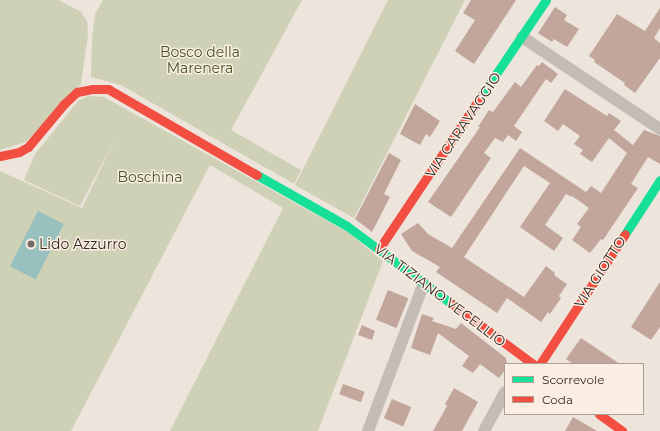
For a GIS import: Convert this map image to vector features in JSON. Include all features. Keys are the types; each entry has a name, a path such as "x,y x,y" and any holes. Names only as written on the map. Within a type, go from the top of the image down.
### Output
{"street":[{"name":"VIA CARAVAGGIO","path":"379,249 546,0"},
{"path":"522,37 660,129"},
{"name":"VIA TIZIANO VECELLIO","path":"0,156 19,152 28,147 73,95 82,90 103,89 141,107 295,194 347,226 526,362"},
{"name":"VIA GIOTTO","path":"541,363 660,180"},
{"path":"368,431 424,283"},
{"path":"484,431 504,394"},
{"path":"601,415 622,431"}],"green space":[{"path":"0,0 59,0 81,12 87,21 88,35 81,84 26,142 0,150"},
{"name":"Bosco della Marenera","path":"103,0 302,0 231,130 301,170 294,184 121,85 91,77 92,40 95,14"},
{"path":"388,0 465,0 354,218 295,185"},
{"name":"Boschina","path":"88,96 104,97 347,232 383,261 318,431 170,431 283,208 210,165 71,431 0,431 0,171 82,208 115,139 80,206 24,180 35,154 78,101"}],"water":[{"path":"38,211 64,224 36,279 10,266"}],"building":[{"path":"471,0 516,0 474,64 455,51 475,20 463,13"},
{"path":"555,7 567,15 564,20 579,29 567,47 554,39 552,42 538,33"},
{"path":"660,8 660,28 654,38 660,43 660,58 635,93 624,85 625,83 594,62 595,60 589,56 617,14 645,31"},
{"path":"542,62 558,74 551,83 546,79 514,126 522,132 516,141 508,135 503,142 495,138 484,153 491,158 451,217 428,202 480,127 478,127 489,110 493,112 515,82 521,87 537,65 539,66"},
{"path":"565,89 607,116 609,113 621,121 614,130 633,145 644,130 660,136 660,164 648,157 631,184 638,188 603,240 601,239 590,253 572,240 581,227 577,224 589,208 572,196 566,194 545,225 563,238 554,251 520,227 550,183 524,166 464,257 524,297 546,266 555,273 554,275 567,284 559,296 561,298 550,314 548,312 541,322 507,298 497,313 436,272 440,267 412,251 401,234 418,223 428,234 452,248 520,148 586,192 591,186 601,193 627,153 609,138 592,162 580,154 583,150 574,144 580,136 563,124 558,131 544,121"},
{"path":"415,104 440,121 430,137 426,134 420,145 400,134"},
{"path":"389,153 401,160 384,194 390,197 372,232 355,219"},
{"path":"660,282 660,327 651,340 631,327"},
{"path":"388,290 408,298 396,328 376,320"},
{"path":"422,314 434,318 432,321 456,329 461,323 506,358 507,363 504,363 504,371 499,378 480,364 473,373 462,366 469,356 438,333 430,355 411,348"},
{"path":"362,325 375,331 372,340 358,335"},
{"path":"581,338 618,363 572,363 566,359"},
{"path":"343,384 365,392 361,402 339,394"},
{"path":"454,388 478,402 462,431 433,431 447,406 445,404"},
{"path":"392,399 411,407 403,427 384,418"},
{"path":"573,417 597,431 565,431"}],"traffic: fast":[{"path":"481,96 546,0"},
{"path":"257,175 347,226 452,304"},
{"path":"625,234 660,180"}],"traffic: jam":[{"path":"0,156 19,152 28,147 64,104 77,92 92,89 108,89 257,175"},
{"path":"379,249 481,96"},
{"path":"541,363 625,234"},
{"path":"452,304 532,363"},
{"path":"600,415 622,431"}],"place":[{"name":"Lido Azzurro","path":"31,244"}]}
